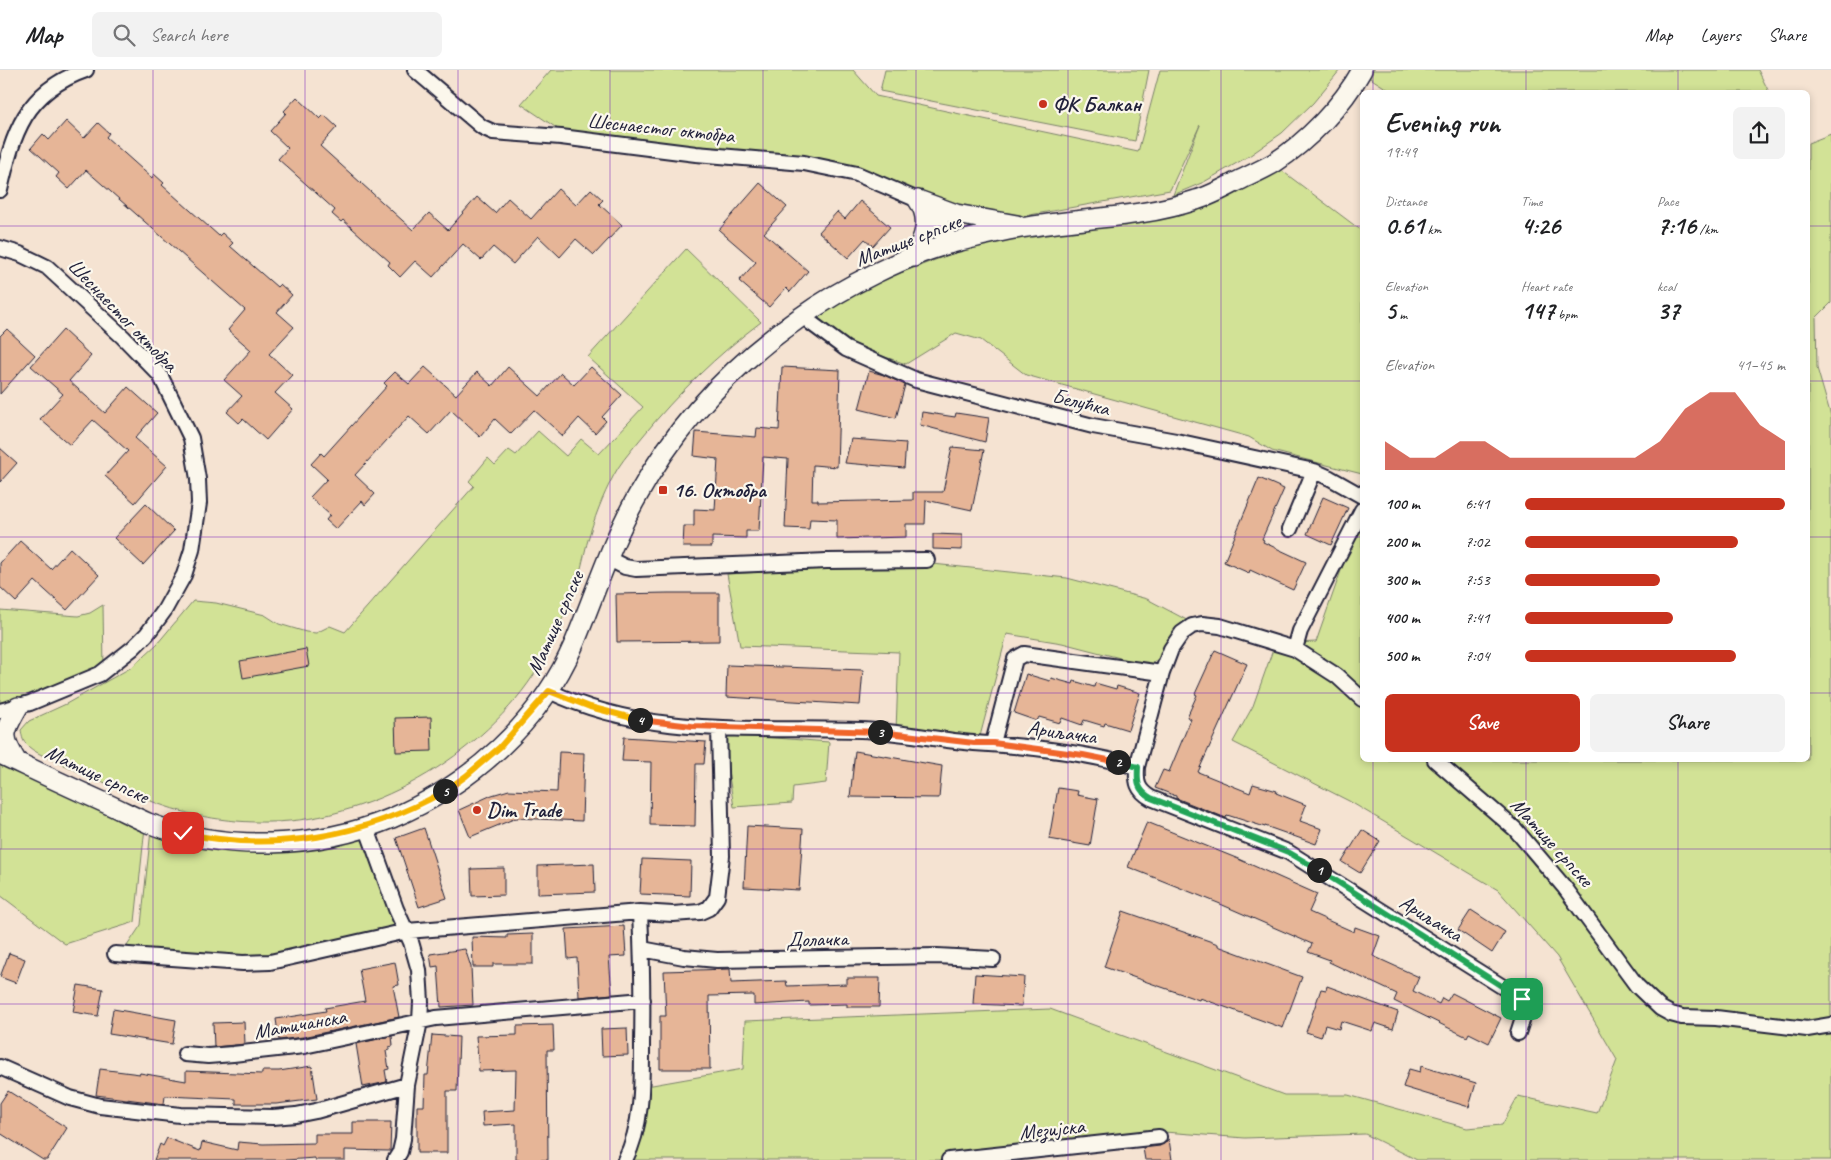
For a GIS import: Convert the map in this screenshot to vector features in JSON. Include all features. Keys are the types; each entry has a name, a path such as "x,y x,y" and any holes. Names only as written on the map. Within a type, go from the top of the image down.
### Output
{"main road":[{"name":"Матице српске","path":"0,754 149,823 200,837 241,842 290,842 320,838 392,817 454,785 500,747 549,691 573,646 607,558 639,492 667,448 687,422 742,364 774,337 803,315 870,276 953,243 1025,227 1111,217 1167,208 1198,200 1273,163 1293,148 1324,119 1362,70"},
{"path":"927,206 956,214 1025,227"},
{"path":"927,206 953,224 953,243"},
{"path":"914,257 926,229 927,206"},
{"path":"9,709 5,738 6,744 17,762"}],"street":[{"path":"0,190 15,134 30,108 51,87 70,75 86,70"},
{"name":"Шеснаестог октобра","path":"415,70 482,127 493,132 696,154 804,163 857,174 927,206"},
{"name":"Шеснаестог октобра","path":"0,248 20,254 48,267 123,337 160,375 191,438 198,479 199,503 192,550 179,585 147,634 133,648 100,674 64,690 9,709 0,723"},
{"name":"Белућка","path":"803,315 811,324 846,349 916,380 1093,426 1176,441 1314,471 1360,495"},
{"path":"1290,529 1314,471"},
{"path":"1295,649 1300,631 1360,514"},
{"name":"Матице српске","path":"607,558 625,567 636,569 827,561 928,560"},
{"path":"1138,767 1162,673 1171,649 1182,633 1192,626 1202,624 1220,626 1295,649 1337,676 1360,697"},
{"path":"993,743 1015,659 1024,654 1162,673"},
{"name":"Ариљачка","path":"549,691 565,699 624,717 661,724 719,728 864,730 974,743 993,743 1108,759 1138,767 1137,781 1143,793 1288,852 1522,999 1527,1005 1518,1033"},
{"path":"115,954 243,963 270,962 407,931 640,912 673,914 700,912 710,908 717,897 722,856 719,728"},
{"name":"Матице српске","path":"1436,762 1515,829 1566,888 1638,986 1660,1008 1682,1017 1716,1018 1807,1029 1831,1025"},
{"path":"366,826 396,909 407,931 418,970 421,1002 420,1021 407,1085 400,1152 395,1160"},
{"path":"626,1160 633,1142 641,1087 643,1000 640,912"},
{"name":"Долачка","path":"642,949 684,957 717,960 937,956 993,959"},
{"name":"Матичанска","path":"185,1054 208,1056 304,1046 420,1021 496,1012 643,1000"},
{"path":"0,1067 70,1098 100,1106 180,1115 273,1117 296,1115 407,1085"},
{"name":"Мезијска","path":"949,1160 1159,1137"}],"green space":[{"path":"551,70 853,70 876,96 1138,152 1160,70 1340,70 1313,103 1282,133 1249,156 1204,182 1173,195 1200,125 1170,190 1024,216 916,200 829,164 558,129 521,104"},
{"name":"ФК Балкан","path":"885,70 1149,70 1135,141 880,91"},
{"path":"1370,70 1758,70 1768,90 1389,90 1367,76"},
{"path":"1831,134 1831,303 1816,318 1817,368 1831,416 1831,1160 1417,1160 1365,1134 1245,1138 1164,1132 949,1160 625,1160 641,1087 743,1069 745,1021 1050,1009 1284,1095 1348,1095 1467,1128 1502,1125 1518,1096 1597,1113 1617,1060 1557,957 1498,890 1349,801 1233,742 1253,706 1275,644 1316,642 1344,562 1360,529 1360,762 1810,762 1810,142"},
{"path":"1273,164 1360,229 1360,473 1272,451 1249,437 1026,375 981,340 956,333 906,364 844,343 807,320 873,283 954,253 1038,230 1130,218"},
{"path":"686,249 761,322 713,361 684,390 656,420 621,464 599,508 574,588 544,658 522,691 495,722 463,750 428,774 390,794 350,809 310,818 253,822 204,817 173,809 44,756 25,742 21,730 29,721 66,704 132,667 157,644 193,601 216,603 265,615 279,624 306,632 316,633 330,626 345,632 474,486 469,481 488,458 495,465 509,450 516,455 538,431 566,456 581,439 599,454 643,407 588,357"},
{"path":"923,563 1067,578 1147,599 1198,626 1178,636 1151,666 1062,643 1007,634 979,740 896,730 899,652 740,646 727,574"},
{"path":"103,605 104,670 0,707 0,610 78,616 90,613"},
{"path":"722,734 829,742 826,783 793,787 792,803 734,807"},
{"path":"0,760 145,827 135,922 65,944 0,895"},
{"path":"151,830 169,836 367,833 408,938 271,969 117,961 141,925"}],"building":[{"path":"297,97 320,119 324,115 337,127 320,146 413,230 429,213 448,230 477,197 495,213 508,198 531,219 558,189 576,205 591,189 603,200 599,204 622,225 594,255 576,239 560,257 538,236 513,264 493,247 481,260 463,244 433,277 415,261 400,277 388,265 390,262 343,220 341,222 332,214 335,210 278,159 288,148 270,131"},
{"path":"66,121 84,138 98,123 109,133 106,137 152,178 154,174 164,183 162,185 219,236 222,233 233,243 230,246 277,287 280,284 292,295 277,312 294,327 269,354 292,375 275,393 293,409 266,440 243,419 239,423 227,412 242,396 224,380 251,350 228,330 245,310 86,170 69,189 56,177 59,173 31,148 43,134 49,140"},
{"path":"760,183 787,207 764,233 808,271 790,292 786,288 769,307 739,281 756,262 719,230"},
{"path":"860,201 890,227 873,246 865,239 848,258 819,232 837,212 845,219"},
{"path":"7,329 35,355 0,394 0,336"},
{"path":"63,330 91,356 69,381 105,413 128,387 157,413 135,438 167,466 135,503 105,476 128,451 93,420 70,445 40,419 63,394 31,366"},
{"path":"425,367 456,395 477,372 492,386 508,367 540,396 561,373 574,385 591,367 622,395 602,417 606,421 595,433 579,418 563,436 534,410 511,434 495,419 480,437 451,410 429,434 409,416 355,475 375,494 365,505 362,501 336,529 326,520 330,515 310,497 327,479 311,464 321,453 324,456 387,386 384,383 395,372 409,384"},
{"path":"782,367 840,370 837,467 813,465 812,500 818,500 818,502 913,500 913,492 943,492 952,447 984,450 972,510 926,500 925,524 906,524 906,537 837,539 837,520 810,519 809,529 785,528 788,459 763,457 759,531 746,531 746,538 712,537 712,547 683,547 684,526 694,526 694,509 715,510 718,459 694,456 696,432 756,437 757,428 779,430"},
{"path":"869,371 884,375 905,385 896,418 859,409"},
{"path":"922,412 955,417 956,413 989,418 985,442 920,425"},
{"path":"851,439 906,443 904,468 845,463"},
{"path":"0,448 17,463 0,482"},
{"path":"1259,478 1284,489 1262,539 1264,540 1263,542 1306,562 1293,590 1250,570 1249,573 1224,562"},
{"path":"1323,497 1348,508 1331,545 1307,534"},
{"path":"146,504 174,531 143,565 114,538"},
{"path":"933,534 962,535 962,550 933,549"},
{"path":"20,541 51,569 70,548 99,575 67,610 35,581 16,602 0,587 0,563"},
{"path":"719,593 719,641 617,642 616,594"},
{"path":"306,649 309,666 243,678 240,661"},
{"path":"1215,650 1247,664 1198,772 1250,793 1253,784 1277,791 1276,793 1306,805 1300,821 1322,829 1316,844 1227,815 1226,818 1155,788 1163,770 1169,772 1191,719 1187,717 1197,695 1195,694"},
{"path":"727,665 863,670 860,705 726,697"},
{"path":"1026,674 1050,681 1051,678 1073,684 1074,681 1094,687 1095,683 1116,689 1117,686 1140,693 1128,730 1105,723 1104,726 1084,720 1082,725 1062,718 1060,723 1039,717 1037,721 1014,713"},
{"path":"431,717 432,751 396,752 395,718"},
{"path":"624,737 706,742 704,764 696,764 695,826 650,825 651,762 622,761"},
{"path":"855,751 942,766 939,798 850,797"},
{"path":"559,752 584,753 582,821 516,818 470,837 459,810 492,795 509,790 557,792"},
{"path":"1058,788 1078,791 1077,795 1098,799 1090,846 1049,839"},
{"path":"1147,822 1236,858 1317,894 1309,912 1354,932 1355,927 1380,936 1373,956 1419,977 1413,991 1439,1004 1442,998 1447,1001 1452,993 1501,1018 1489,1043 1469,1033 1467,1037 1394,1001 1397,994 1329,962 1330,960 1308,952 1312,944 1218,903 1128,867"},
{"path":"747,826 803,829 799,890 744,887"},
{"path":"424,828 447,898 419,907 396,838"},
{"path":"1362,830 1380,841 1360,873 1342,862"},
{"path":"642,859 691,861 690,896 640,894"},
{"path":"594,864 595,892 538,894 538,866"},
{"path":"504,868 504,895 472,896 471,869"},
{"path":"1471,910 1505,932 1492,953 1458,930"},
{"path":"1123,911 1218,944 1218,946 1302,977 1283,1028 1200,998 1199,1000 1104,967"},
{"path":"624,926 626,956 609,957 612,994 579,997 577,958 568,959 566,929"},
{"path":"533,934 533,964 493,964 493,967 473,967 472,937 507,938 507,935"},
{"path":"465,949 471,967 473,1005 441,1007 438,966 432,967 430,954"},
{"path":"9,953 25,959 16,983 0,977"},
{"path":"395,962 399,985 393,986 399,1017 303,1037 279,1040 276,1019 326,1011 325,1008 365,1001 359,969"},
{"path":"730,969 731,983 786,981 787,986 847,984 847,978 880,978 879,1007 847,1007 847,1004 809,1005 809,1002 754,1005 754,995 709,996 710,1069 660,1069 660,1016 666,1016 664,971"},
{"path":"975,974 1024,977 1022,1006 973,1004"},
{"path":"78,985 103,989 98,1016 73,1012"},
{"path":"1327,986 1398,1012 1393,1029 1375,1023 1372,1031 1341,1021 1339,1029 1325,1025 1321,1037 1306,1032 1321,989 1326,990"},
{"path":"113,1009 176,1020 172,1044 109,1034"},
{"path":"244,1022 245,1044 214,1047 213,1023"},
{"path":"553,1025 554,1050 547,1050 548,1160 516,1160 516,1124 483,1126 482,1112 515,1110 516,1070 479,1071 476,1036 517,1035 517,1026"},
{"path":"627,1028 628,1055 602,1056 601,1029"},
{"path":"432,1035 459,1037 457,1091 447,1091 447,1153 417,1153 417,1106 424,1106 425,1075 428,1075"},
{"path":"392,1036 393,1046 389,1047 389,1050 386,1051 389,1069 385,1070 387,1082 363,1087 356,1044"},
{"path":"312,1066 317,1099 276,1104 236,1104 236,1099 165,1096 164,1104 96,1095 100,1069 140,1073 186,1081 186,1071 262,1074 262,1071 279,1071"},
{"path":"1421,1066 1476,1083 1469,1107 1403,1087 1409,1069 1420,1072"},
{"path":"8,1091 67,1128 47,1160 43,1160 0,1133 0,1103"},
{"path":"353,1122 391,1122 390,1151 345,1150 345,1160 315,1160 315,1158 286,1160 154,1160 160,1144 163,1146 167,1138 200,1151 202,1142 237,1150 238,1142 263,1144 315,1143 315,1134 353,1134"},
{"path":"1169,1139 1172,1160 1145,1160 1143,1148 1160,1146"}],"place":[{"name":"ФК Балкан","path":"1043,104"},
{"name":"16. Октобра","path":"663,490"},
{"name":"Dim Trade","path":"477,810"}],"route":[{"path":"183,833 241,842 290,842 320,838 381,822 432,798 466,776 490,757 509,738 549,691 565,699 590,707 624,717 661,724 719,728 864,730 974,743 993,743 1108,759 1138,767 1137,781 1143,793 1151,798 1288,852 1522,999"}]}
